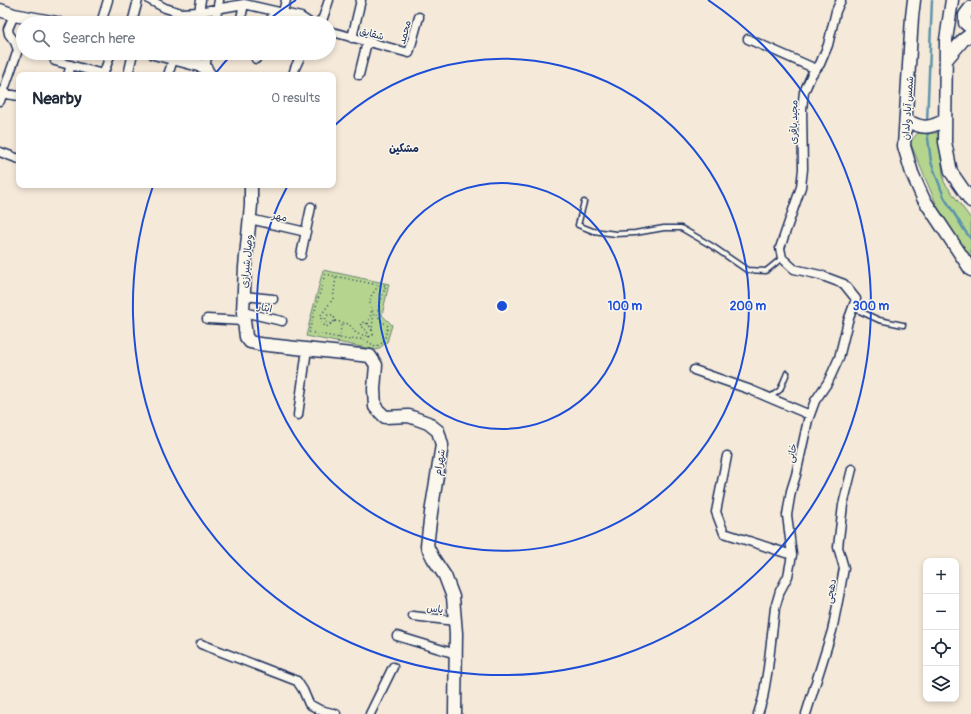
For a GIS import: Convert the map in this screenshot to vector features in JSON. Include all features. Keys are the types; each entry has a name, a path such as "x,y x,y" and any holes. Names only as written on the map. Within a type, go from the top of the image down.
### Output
{"street":[{"path":"103,16 108,0"},
{"path":"134,16 138,0"},
{"path":"150,0 166,4 181,14 256,3 278,12 296,16"},
{"path":"199,12 201,0"},
{"path":"216,16 219,0"},
{"path":"275,16 286,0"},
{"path":"324,16 328,0"},
{"path":"352,38 361,0"},
{"name":"مجید باقری","path":"782,258 780,248 801,187 804,169 802,109 804,92 812,74 820,64 828,45 836,11 841,0"},
{"name":"شمس آباد ولدان","path":"914,0 904,146 912,173 923,198 971,270"},
{"path":"952,0 946,40 945,142 951,172 971,201"},
{"path":"241,16 244,4"},
{"path":"971,7 965,15 965,23 971,28"},
{"path":"0,10 19,16"},
{"path":"14,15 8,29 9,34 16,45"},
{"name":"محمد","path":"409,54 419,16"},
{"name":"شقایق","path":"336,34 409,54"},
{"path":"946,60 963,40 971,34"},
{"path":"748,39 816,69"},
{"path":"359,75 367,42"},
{"path":"16,55 1,96 16,96"},
{"path":"104,72 108,60"},
{"path":"129,72 131,60"},
{"path":"169,72 174,60"},
{"path":"186,60 199,65 208,71"},
{"path":"208,60 208,71"},
{"path":"294,72 299,60"},
{"path":"55,61 96,72"},
{"path":"69,72 71,65"},
{"path":"906,120 915,125 925,127 936,125 945,120"},
{"path":"0,152 16,157"},
{"name":"وصال شیرازی","path":"246,337 243,317 251,188"},
{"path":"301,255 311,207"},
{"name":"مهر","path":"250,219 306,232"},
{"path":"782,258 794,269 820,275 844,284 856,299 853,308"},
{"path":"244,296 272,299"},
{"name":"خانی","path":"758,714 763,698 768,668 775,608 780,591 788,576 792,555 787,515 791,491 808,420 815,401 828,382 840,358 848,321 853,308"},
{"name":"ایثار","path":"207,319 243,317 282,321"},
{"name":"شهرام","path":"246,337 250,342 370,356 376,365 374,389 375,407 386,417 409,416 428,423 438,431 442,445 427,546 432,558 445,576 453,597 456,633 456,714"},
{"path":"298,415 307,349"},
{"path":"694,370 751,390 810,415"},
{"path":"727,456 716,512 724,533 792,555"},
{"name":"دهچی","path":"806,714 832,631 839,596 844,568 838,547 843,504 852,469"},
{"name":"یاس","path":"413,616 455,621"},
{"path":"397,636 456,654"},
{"path":"201,644 297,681 304,690 309,704 320,710 336,714"},
{"path":"370,714 393,667"}],"lane":[{"path":"584,202 578,225 593,232 616,234 635,233 664,228 681,228 712,246 747,270 766,272 782,258"},
{"path":"853,308 879,320 903,325"},
{"path":"769,398 780,390 788,374"}],"path":[{"path":"325,274 336,276 378,285 386,284 377,313 380,320 388,326 384,342 375,347 371,343 356,338 350,340 309,332 325,274"},
{"path":"335,321 326,327 321,322 322,315 333,299 336,276"},
{"path":"369,337 373,335 372,330 374,313 370,300 378,285"},
{"path":"368,324 372,310"},
{"path":"331,324 326,321 328,315 333,315 335,321"},
{"path":"335,321 349,324 355,332 369,337"},
{"path":"369,337 367,331 360,326 362,322 368,324 372,330"},
{"path":"337,352 342,323"}],"green space":[{"path":"918,133 938,133 944,182 971,219 971,258 943,220 910,142"},
{"path":"323,270 389,284 382,315 392,325 387,342 377,350 306,336"}],"waterway":[{"path":"927,123 932,0"},
{"path":"927,130 931,162 944,197 971,239"}],"district":[{"name":"مشکین","path":"404,148"}]}
